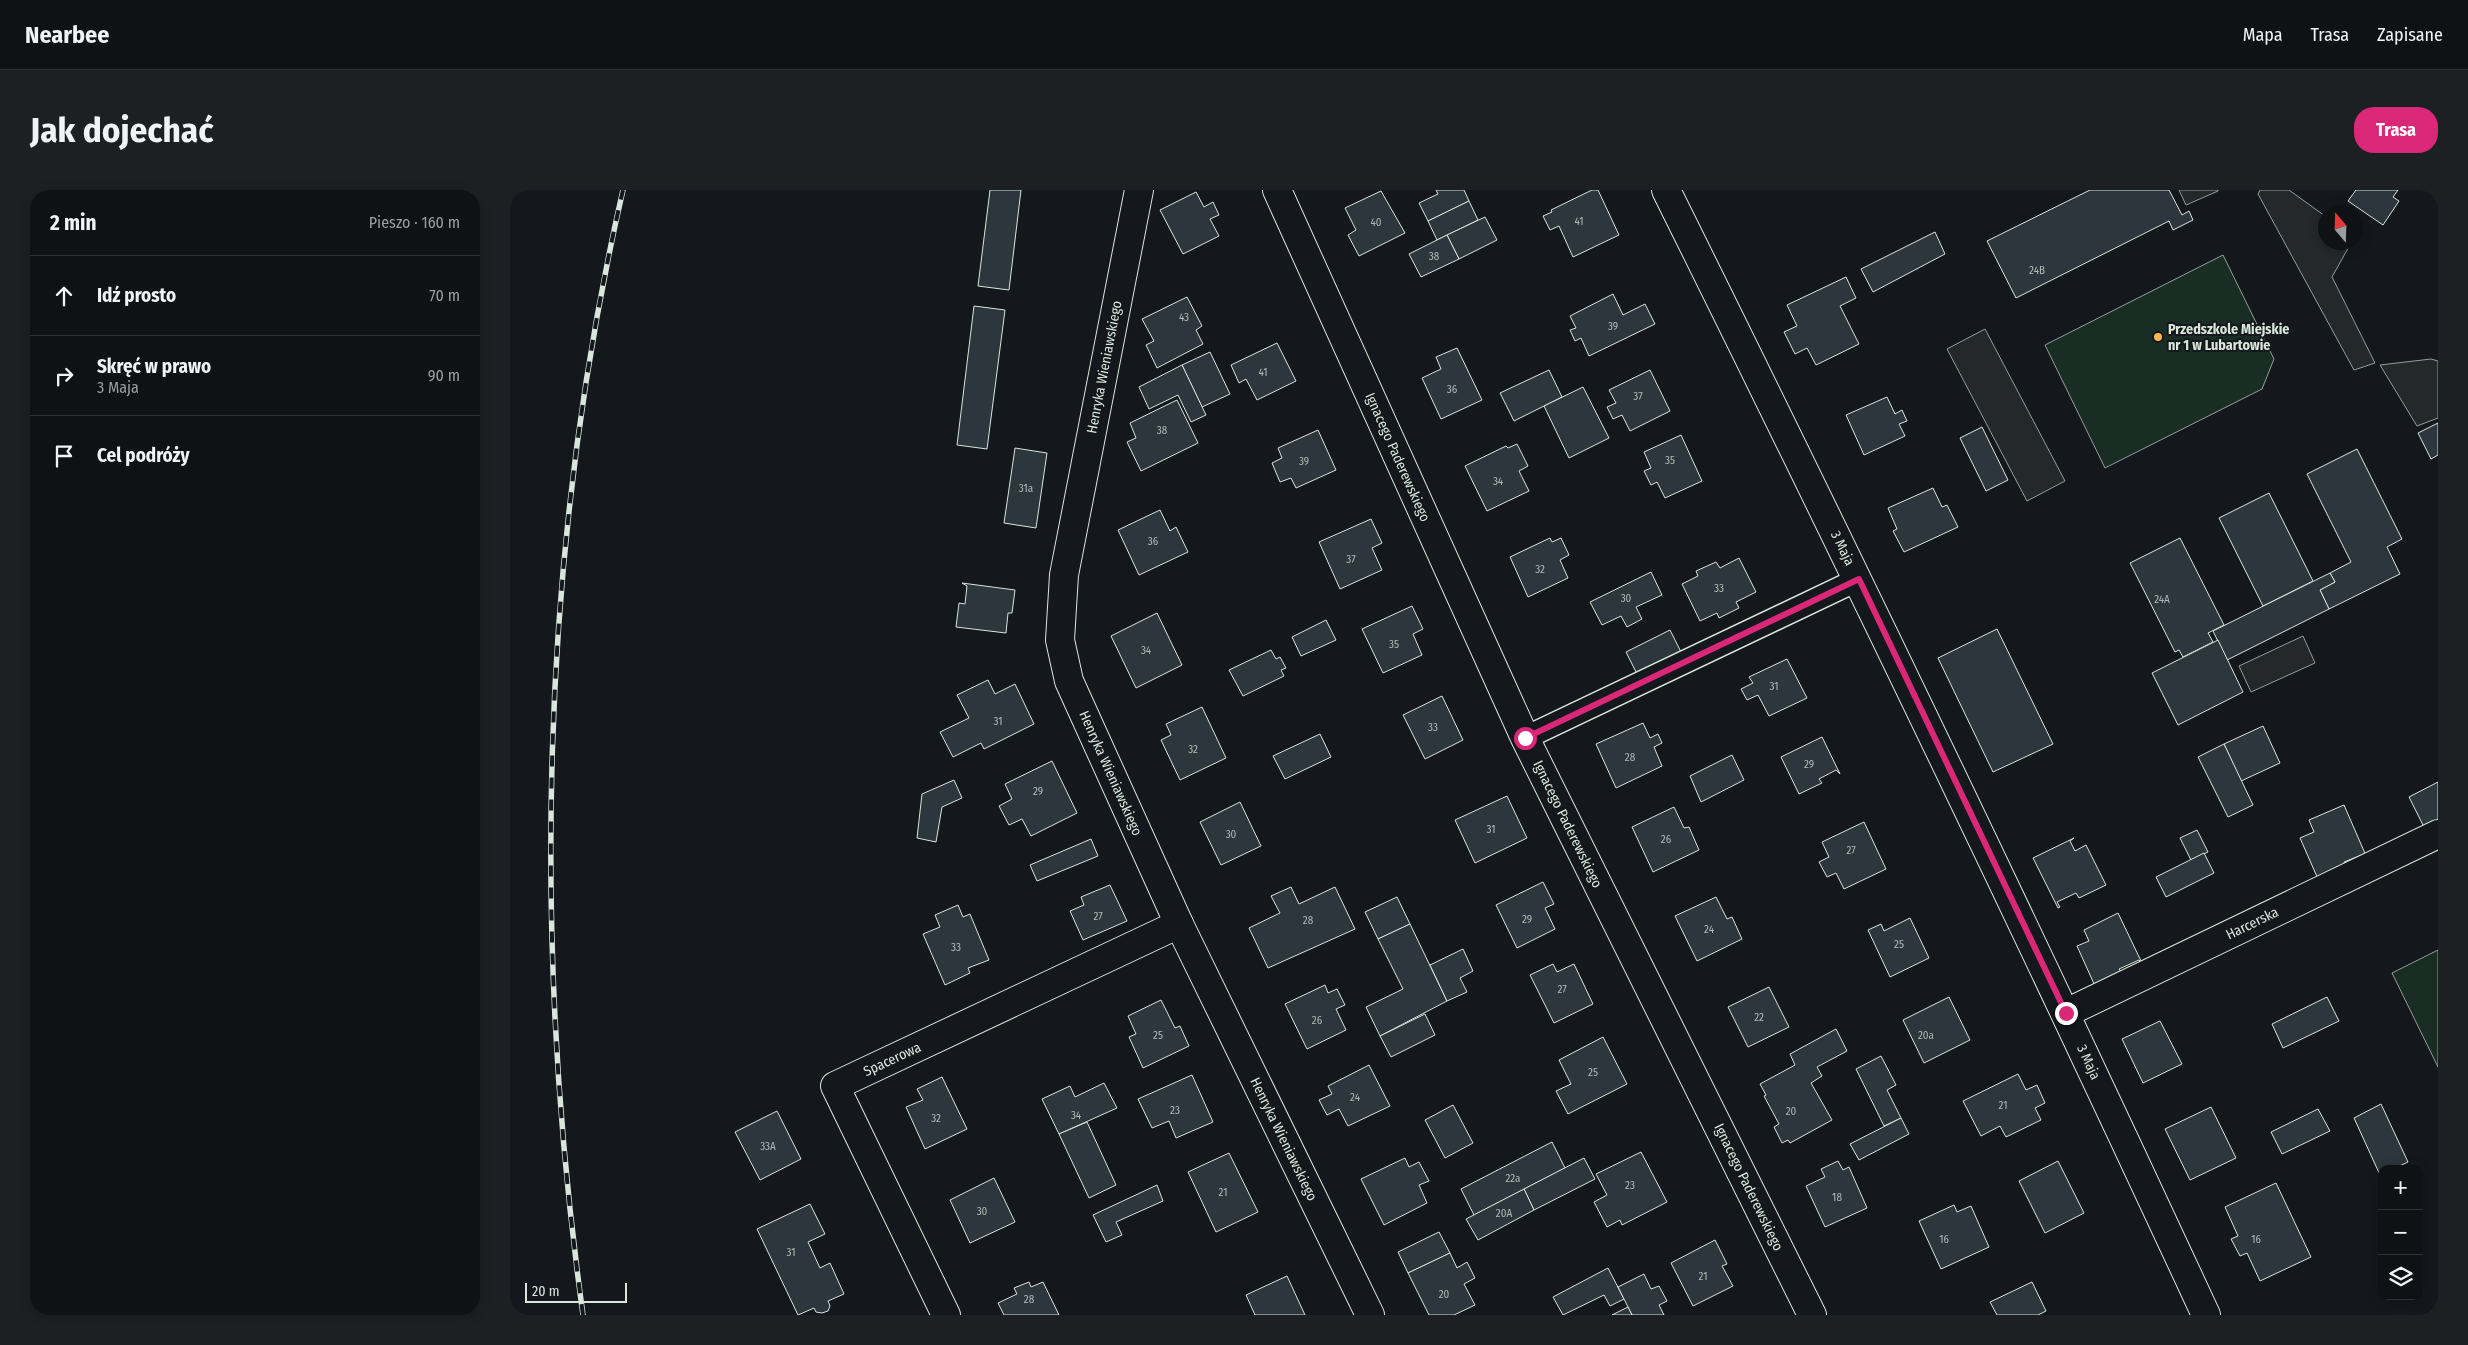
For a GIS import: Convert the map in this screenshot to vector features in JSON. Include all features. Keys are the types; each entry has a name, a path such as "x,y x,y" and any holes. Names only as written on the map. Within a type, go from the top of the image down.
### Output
{"street":[{"name":"Henryka Wieniawskiego","path":"1139,190 1064,576 1060,640 1069,681 1180,924 1370,1315"},
{"name":"Ignacego Paderewskiego","path":"1277,190 1525,738 1812,1315"},
{"name":"3 Maja","path":"1666,190 1859,579 2066,1013 2206,1315"},
{"path":"1525,738 1859,579"},
{"name":"Harcerska","path":"2066,1013 2438,834"},
{"name":"Spacerowa","path":"946,1315 835,1086 1180,924"}],"green space":[{"path":"2223,255 2274,359 2262,389 2105,468 2045,345"},
{"path":"2438,950 2438,1067 2392,973"}],"shaded area":[{"path":"2179,190 2218,190 2218,191 2186,205"},
{"path":"2260,190 2289,190 2318,211 2318,250 2347,250 2332,277 2375,363 2354,370 2258,194"},
{"path":"1985,329 2065,481 2027,501 1947,349"},
{"path":"2431,359 2438,361 2438,418 2417,426 2380,365"},
{"path":"2303,636 2315,663 2251,692 2239,666"}],"building":[{"path":"990,190 1021,190 1009,290 978,286"},
{"path":"1436,190 1464,190 1469,201 1428,221 1419,203 1438,194"},
{"path":"1592,190 1598,190 1619,235 1573,257 1559,226 1550,230 1543,216 1552,212 1551,210"},
{"path":"2090,190 2169,190 2182,215 2189,211 2193,220 2173,230 2169,221 2016,298 1987,241"},
{"path":"2356,190 2398,190 2393,197 2399,201 2383,225 2363,211 2363,205 2354,205 2348,201"},
{"path":"1381,191 1405,233 1359,256 1348,235 1356,230 1345,208"},
{"path":"1196,192 1204,207 1213,202 1219,215 1210,219 1219,236 1183,254 1160,210"},
{"path":"1469,201 1478,220 1437,240 1428,221"},
{"path":"1485,217 1497,240 1459,259 1447,235"},
{"path":"1935,232 1945,254 1873,292 1861,269"},
{"path":"1447,235 1459,259 1421,277 1409,254"},
{"path":"1846,277 1856,298 1840,306 1859,344 1816,365 1807,348 1795,354 1784,332 1797,326 1787,305"},
{"path":"1613,294 1623,315 1645,304 1655,324 1589,356 1581,338 1575,341 1570,330 1576,328 1570,316"},
{"path":"1187,297 1202,326 1196,330 1203,344 1157,368 1146,345 1154,341 1142,319"},
{"path":"974,306 1005,310 987,449 957,445"},
{"path":"1277,343 1296,381 1257,400 1246,379 1239,383 1231,365"},
{"path":"1457,348 1482,400 1441,419 1422,378 1441,369 1436,357"},
{"path":"1210,352 1230,394 1202,407 1182,365"},
{"path":"1182,365 1206,415 1191,422 1178,395 1149,409 1139,387"},
{"path":"1549,370 1562,397 1514,421 1500,393"},
{"path":"1650,370 1670,411 1630,431 1622,415 1613,419 1607,407 1616,403 1609,390"},
{"path":"1583,387 1609,438 1569,458 1544,406"},
{"path":"1887,397 1895,414 1902,410 1907,421 1899,424 1905,436 1864,455 1846,415"},
{"path":"1177,400 1198,443 1141,471 1127,442 1136,438 1130,423"},
{"path":"2438,423 2438,455 2431,459 2418,433"},
{"path":"1982,427 2008,480 1986,491 1960,438"},
{"path":"1318,430 1336,470 1296,488 1291,478 1280,482 1272,463 1282,458 1278,448"},
{"path":"1681,435 1702,481 1665,498 1657,482 1651,485 1644,471 1651,468 1644,452"},
{"path":"1517,444 1528,466 1519,471 1529,491 1487,511 1465,466 1506,446 1508,448"},
{"path":"1015,448 1047,453 1036,528 1004,523"},
{"path":"2357,449 2402,539 2387,547 2400,574 2329,609 2320,590 2335,582 2330,573 2351,562 2307,474"},
{"path":"1933,488 1942,507 1947,505 1958,527 1904,552 1893,531 1897,529 1888,508"},
{"path":"2269,493 2313,581 2263,606 2219,518"},
{"path":"1160,510 1170,531 1176,527 1188,552 1139,575 1118,530"},
{"path":"1371,519 1382,543 1372,548 1382,570 1340,589 1319,542"},
{"path":"1550,538 1552,542 1561,538 1569,555 1560,560 1568,578 1528,597 1510,557"},
{"path":"2180,538 2224,625 2208,633 2213,642 2183,657 2179,650 2175,652 2130,563"},
{"path":"1739,558 1756,592 1736,602 1739,608 1719,618 1717,613 1700,621 1682,584 1698,576 1696,571 1716,562 1720,568"},
{"path":"1651,572 1662,595 1636,607 1642,619 1627,627 1621,616 1602,625 1590,602"},
{"path":"2330,573 2335,582 2320,590 2329,609 2227,660 2213,631"},
{"path":"962,583 1015,590 1012,613 1008,613 1006,633 956,627 959,603 965,604 967,586"},
{"path":"1412,606 1423,629 1413,634 1422,655 1383,673 1362,629"},
{"path":"1157,613 1182,665 1136,688 1111,636"},
{"path":"1326,620 1336,640 1301,656 1292,637"},
{"path":"1997,629 2053,744 1993,772 1938,658"},
{"path":"1670,630 1682,654 1638,676 1626,652"},
{"path":"2218,640 2243,692 2178,725 2152,673"},
{"path":"1271,650 1276,659 1280,657 1286,668 1281,670 1284,676 1243,696 1229,670"},
{"path":"1787,659 1807,698 1769,716 1758,695 1747,700 1741,689 1753,683 1749,677"},
{"path":"988,680 995,694 1015,684 1034,724 984,749 981,743 953,757 940,732 969,718 957,695"},
{"path":"1442,696 1463,740 1425,759 1403,715"},
{"path":"1202,707 1226,758 1180,780 1161,740 1171,735 1166,724"},
{"path":"1643,723 1650,738 1658,734 1662,743 1654,747 1662,766 1616,788 1596,744"},
{"path":"2263,726 2280,763 2241,781 2224,744"},
{"path":"1320,734 1331,757 1285,779 1273,756"},
{"path":"1822,737 1840,774 1836,770 1819,779 1822,783 1799,794 1781,757"},
{"path":"2224,744 2253,805 2228,817 2198,757"},
{"path":"1732,755 1744,780 1701,802 1690,776"},
{"path":"1052,761 1077,813 1031,836 1022,819 1009,825 999,806 1012,799 1005,784"},
{"path":"954,780 962,798 942,807 936,842 917,838 922,794"},
{"path":"2438,782 2438,822 2425,829 2409,797"},
{"path":"1507,796 1527,838 1475,863 1455,820"},
{"path":"1240,802 1261,846 1221,865 1200,822"},
{"path":"2344,805 2367,858 2364,854 2344,862 2346,867 2318,879 2300,838 2314,832 2309,820"},
{"path":"1674,807 1684,828 1689,827 1699,850 1653,872 1632,827"},
{"path":"1864,822 1886,869 1844,889 1836,873 1827,877 1819,862 1829,857 1822,842"},
{"path":"2197,830 2208,852 2191,860 2180,838"},
{"path":"2074,838 2070,841 2075,851 2086,845 2106,885 2079,898 2076,893 2057,902 2060,907 2058,908 2033,858"},
{"path":"1091,839 1098,856 1037,881 1030,865"},
{"path":"2204,853 2214,873 2166,897 2156,877"},
{"path":"1543,882 1554,904 1545,908 1555,929 1517,948 1496,905"},
{"path":"1110,885 1127,921 1083,940 1070,911 1084,905 1081,897"},
{"path":"1291,887 1299,904 1335,887 1355,929 1268,968 1249,928 1280,913 1271,896"},
{"path":"1397,897 1410,924 1378,939 1365,912"},
{"path":"1716,897 1727,919 1732,917 1742,939 1697,961 1675,916"},
{"path":"958,905 963,917 970,914 989,960 968,968 970,973 945,985 923,934 940,927 935,915"},
{"path":"2118,913 2142,963 2139,960 2119,969 2122,973 2095,986 2077,946 2089,941 2084,930"},
{"path":"1910,918 1929,958 1890,977 1868,930 1881,924 1884,931"},
{"path":"1410,924 1447,1001 1380,1036 1366,1007 1403,989 1378,939"},
{"path":"1463,949 1473,971 1460,978 1467,992 1447,1001 1430,965"},
{"path":"1553,964 1557,972 1574,964 1593,1004 1554,1023 1530,975"},
{"path":"1325,985 1328,993 1337,989 1345,1005 1336,1009 1346,1030 1307,1049 1285,1004"},
{"path":"1769,987 1789,1027 1748,1047 1728,1007"},
{"path":"1949,997 1970,1040 1924,1063 1903,1020"},
{"path":"2327,997 2339,1021 2283,1048 2272,1024"},
{"path":"1161,1000 1175,1028 1180,1026 1189,1046 1143,1068 1129,1037 1136,1034 1128,1016"},
{"path":"1425,1014 1435,1035 1391,1057 1380,1036"},
{"path":"2160,1021 2182,1064 2143,1083 2122,1039"},
{"path":"1836,1029 1847,1051 1817,1067 1822,1076 1811,1083 1832,1120 1790,1143 1788,1140 1782,1143 1774,1127 1779,1124 1764,1096 1766,1095 1760,1084 1795,1065 1790,1054"},
{"path":"1603,1037 1627,1084 1568,1114 1556,1091 1571,1084 1559,1060"},
{"path":"1881,1056 1896,1085 1887,1090 1901,1118 1884,1126 1856,1069"},
{"path":"1369,1065 1390,1106 1348,1126 1339,1109 1327,1115 1319,1100 1332,1094 1328,1086"},
{"path":"2018,1074 2026,1090 2037,1085 2045,1103 2035,1108 2041,1120 2006,1137 2000,1126 1981,1136 1963,1101"},
{"path":"1192,1075 1213,1122 1176,1138 1169,1121 1152,1128 1138,1099"},
{"path":"942,1077 967,1129 925,1149 906,1107 923,1100 917,1089"},
{"path":"1104,1083 1117,1108 1059,1134 1042,1099 1070,1086 1075,1097"},
{"path":"2381,1104 2408,1162 2402,1165 2378,1165 2378,1171 2354,1118"},
{"path":"1453,1105 1473,1143 1445,1158 1425,1120"},
{"path":"2211,1107 2236,1158 2190,1180 2165,1129"},
{"path":"2318,1109 2330,1131 2282,1154 2271,1132"},
{"path":"777,1111 801,1159 760,1180 735,1132"},
{"path":"1901,1118 1909,1134 1859,1160 1850,1144"},
{"path":"1087,1122 1116,1185 1089,1198 1059,1134"},
{"path":"1552,1142 1565,1168 1474,1215 1461,1189"},
{"path":"1641,1152 1667,1202 1622,1225 1620,1220 1607,1227 1594,1202 1607,1195 1596,1174"},
{"path":"1229,1153 1258,1212 1216,1232 1188,1172"},
{"path":"1405,1158 1409,1167 1419,1162 1429,1181 1419,1185 1427,1203 1384,1225 1361,1179"},
{"path":"1584,1158 1595,1179 1534,1210 1524,1189"},
{"path":"1838,1161 1843,1170 1849,1167 1867,1208 1825,1227 1806,1186 1825,1177 1821,1169"},
{"path":"2058,1161 2084,1213 2045,1233 2019,1181"},
{"path":"994,1178 1015,1222 970,1243 950,1200"},
{"path":"2276,1183 2311,1257 2260,1281 2247,1253 2240,1256 2231,1239 2238,1236 2225,1207"},
{"path":"1157,1185 1163,1201 1116,1222 1122,1235 1106,1242 1093,1215"},
{"path":"1524,1189 1534,1210 1478,1240 1466,1219"},
{"path":"810,1204 825,1234 808,1242 820,1268 830,1263 844,1294 828,1301 830,1306 828,1311 816,1312 814,1308 798,1315 757,1229"},
{"path":"1954,1205 1957,1212 1971,1206 1989,1247 1941,1269 1919,1221"},
{"path":"1439,1232 1450,1253 1408,1273 1398,1252"},
{"path":"1715,1240 1727,1264 1722,1266 1733,1286 1693,1306 1671,1263"},
{"path":"1450,1253 1457,1268 1467,1262 1475,1278 1464,1284 1475,1305 1454,1315 1429,1315 1408,1273"},
{"path":"1608,1268 1624,1299 1610,1306 1604,1295 1563,1315 1553,1297"},
{"path":"1644,1274 1651,1289 1659,1286 1667,1301 1659,1305 1664,1315 1632,1315 1618,1287"},
{"path":"1287,1276 1305,1315 1255,1315 1246,1295"},
{"path":"1029,1282 1031,1287 1043,1282 1059,1315 1004,1315 998,1303 1017,1294 1014,1288"},
{"path":"2032,1282 2046,1311 2038,1315 1997,1315 1990,1302"},
{"path":"1628,1307 1632,1315 1612,1315"}],"railway":[{"path":"583,1315 567,1175 556,1034 551,893 552,751 560,609 574,468 595,328 623,190"}],"place":[{"name":"Przedszkole Miejskie nr 1 w Lubartowie","path":"2158,337"}],"route":[{"path":"1525,738 1859,579 2066,1013"}]}
